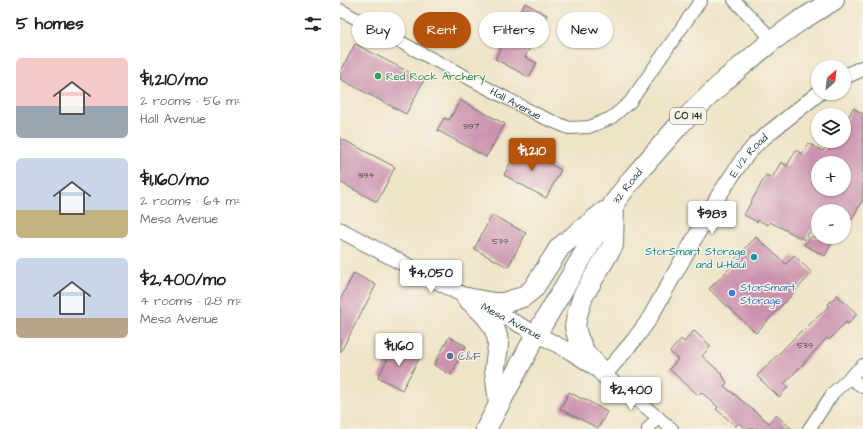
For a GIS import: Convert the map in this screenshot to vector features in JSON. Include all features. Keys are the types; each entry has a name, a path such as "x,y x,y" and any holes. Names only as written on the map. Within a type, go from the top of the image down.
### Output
{"main road":[{"name":"32 Road","path":"486,429 536,335 614,203 637,173 685,118 715,89 773,40 801,20 834,0"},
{"path":"467,298 493,303 503,303 523,297 533,289 560,247 614,203"},
{"path":"605,374 585,353 578,338 576,328 577,315 583,296 613,245 614,203"},
{"path":"467,298 485,314 496,332 498,342 495,369 499,404"}],"street":[{"name":"Hall Avenue","path":"340,10 540,116 569,128 589,127 611,118 630,102 701,0"},
{"path":"734,0 773,40"},
{"path":"851,74 863,68"},
{"name":"E 1/2 Road","path":"605,374 648,321 719,195 743,159 755,145 811,99"},
{"name":"Mesa Avenue","path":"340,230 536,335 569,351 605,374 672,429"},
{"path":"809,429 833,393 863,365"},
{"path":"850,378 863,387"},
{"path":"648,429 658,417"}],"building":[{"path":"525,3 542,12 520,12"},
{"name":"Red Rock Archery","path":"353,48 363,48 424,80 406,114 340,79 340,73"},
{"path":"501,48 530,48 525,57 537,63 529,77 495,59"},
{"path":"460,100 505,124 486,157 437,130 444,118 449,120"},
{"path":"853,108 863,114 863,199 851,221 851,204 811,204 811,229 805,240 770,222 768,225 758,220 757,222 744,215 766,175 772,178 781,162 787,166 796,150 802,154 808,143 811,145 811,148 817,148 823,151 825,148 851,148 851,112"},
{"path":"340,138 395,167 377,202 340,182"},
{"path":"518,147 561,170 546,198 504,175"},
{"path":"492,215 526,233 508,267 474,249"},
{"name":"StorSmart Storage","path":"756,237 786,264 794,255 812,273 756,333 709,289 735,263 733,261"},
{"path":"811,237 811,244 831,244 825,256 804,245"},
{"path":"354,273 376,285 340,353 340,300"},
{"path":"837,295 857,314 848,324 846,322 829,340 827,338 784,384 788,387 779,397 757,376 803,329 804,330 828,307 828,304"},
{"path":"694,331 711,346 702,356 721,373 727,383 724,386 769,423 776,415 792,429 745,429 739,423 736,426 716,409 718,407 701,392 698,395 669,369 678,359 670,352 681,339 684,342"},
{"name":"C&F","path":"449,337 466,346 451,375 434,365"},
{"path":"396,344 420,357 402,390 378,377"},
{"path":"569,392 582,399 583,398 607,412 598,428 560,409"}],"place":[{"name":"Red Rock Archery","path":"378,76"},
{"name":"StorSmart Storage and U-Haul","path":"754,257"},
{"name":"StorSmart Storage","path":"732,293"},
{"name":"C&F","path":"450,356"}]}
